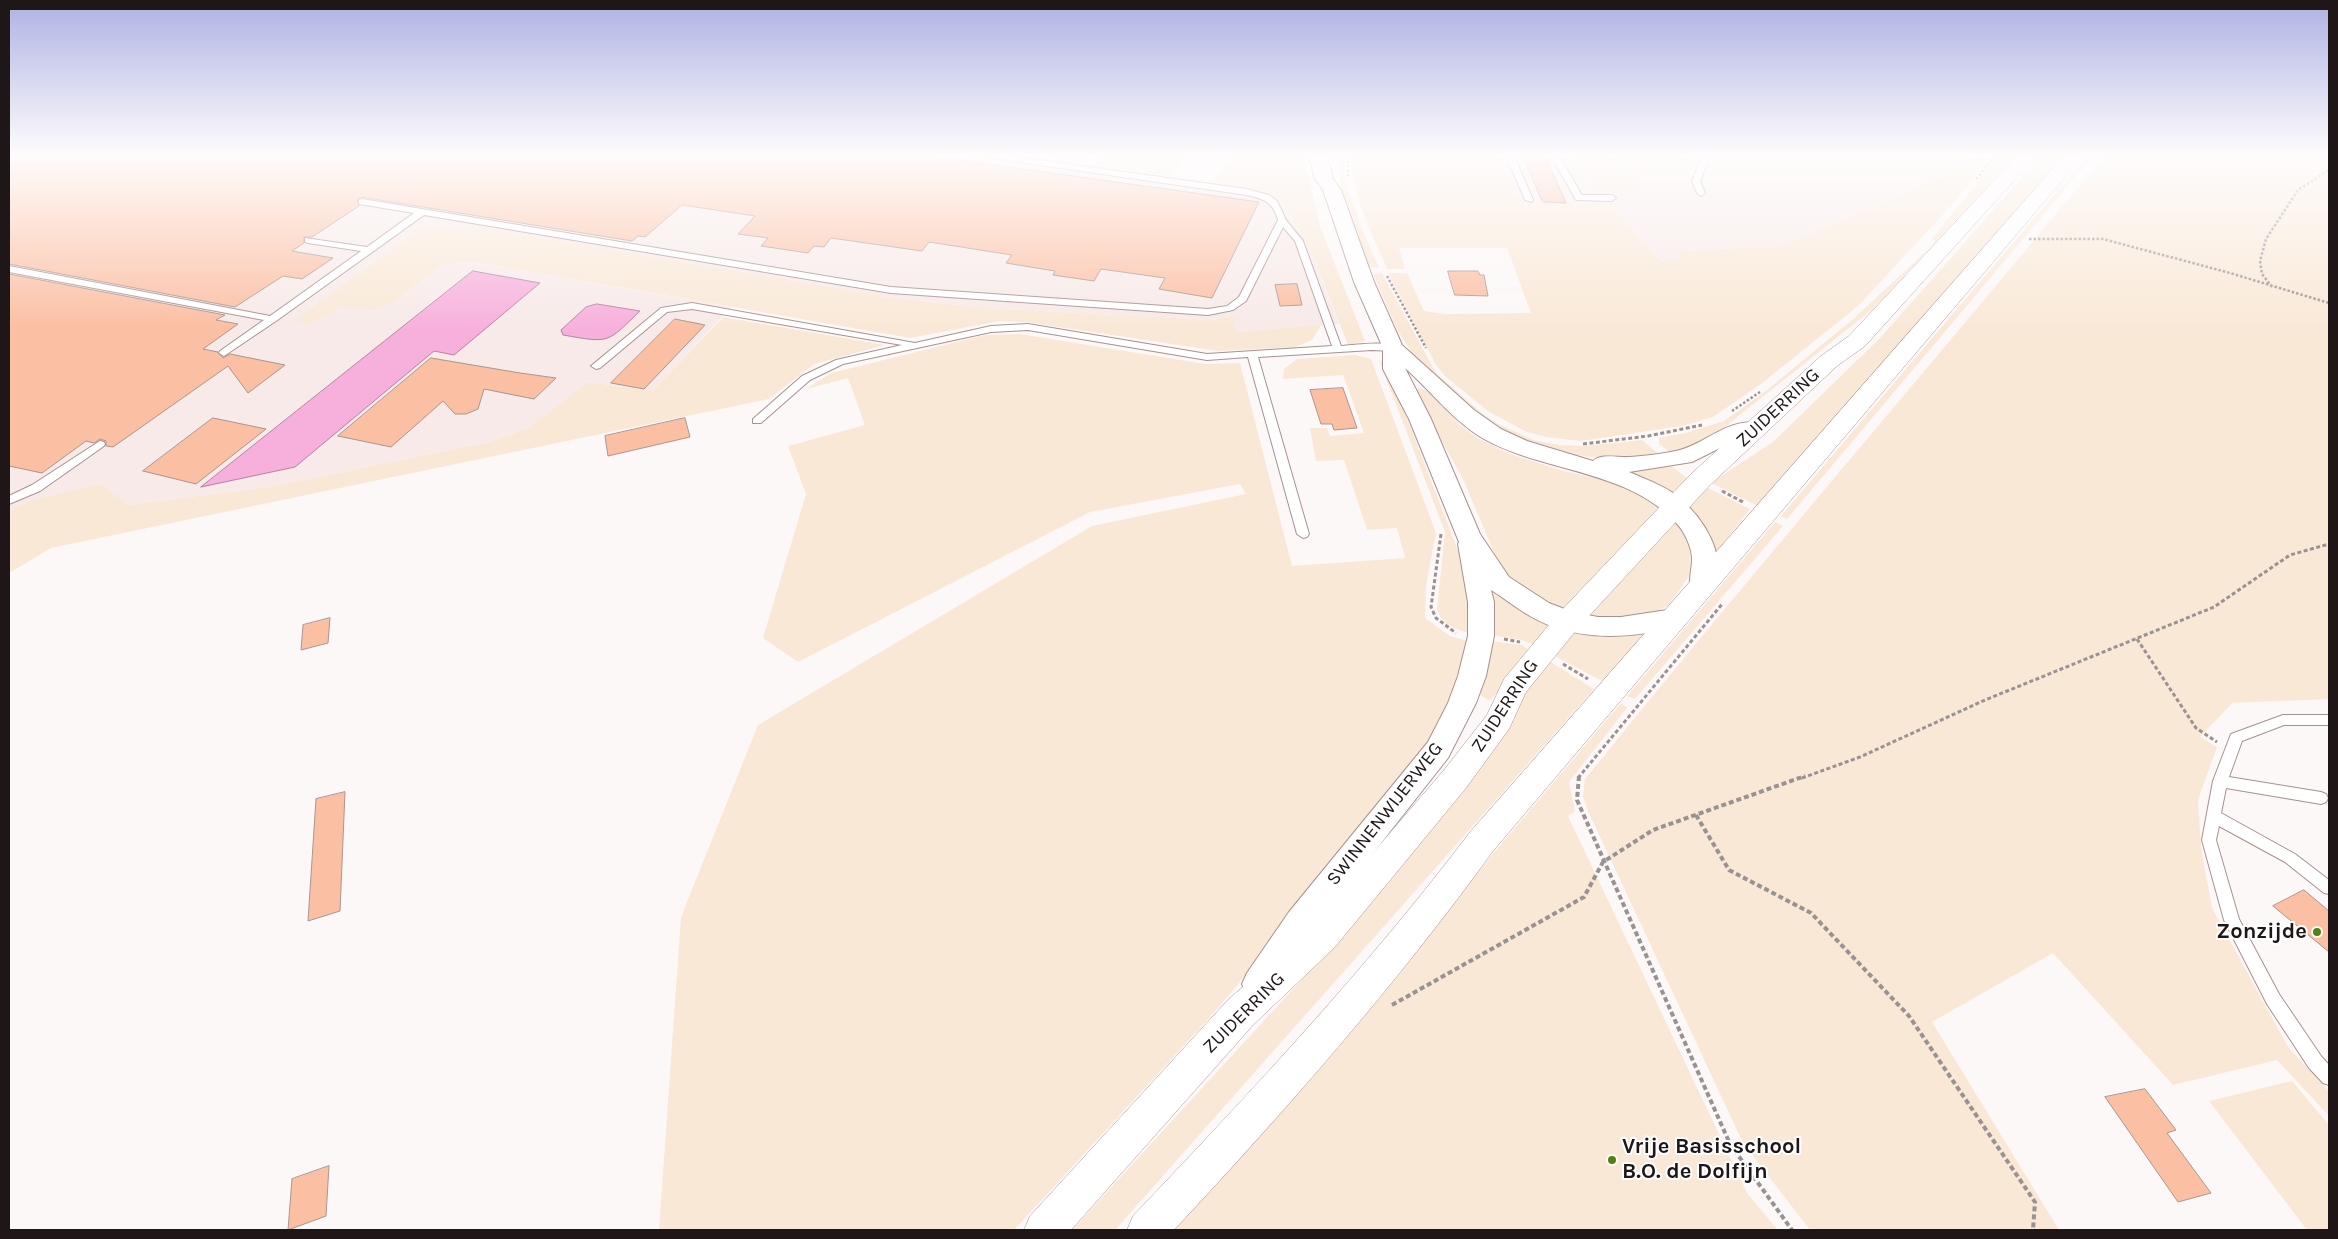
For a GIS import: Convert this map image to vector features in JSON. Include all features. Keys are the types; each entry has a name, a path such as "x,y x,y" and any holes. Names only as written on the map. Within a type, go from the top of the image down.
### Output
{"main road":[{"name":"ZUIDERRING","path":"1044,1230 1240,1013 1322,936 1455,780 1499,721 1514,686 1568,621 1674,506 1829,361 1857,341 1974,214"},
{"path":"1148,1230 1276,1092 1435,906 1482,841 1674,618 1714,593 2026,214"}],"street":[{"name":"SWINNENWIJERWEG","path":"1240,1013 1300,922 1438,750 1462,703 1472,676 1480,636 1481,602 1468,536 1420,419 1394,369 1393,348 1364,282 1347,214"},
{"path":"1393,348 1413,362 1466,416 1493,434 1520,448 1581,454 1628,465 1684,457 1732,433 1755,429"},
{"path":"1581,454 1674,506 1692,525 1704,549 1714,593"},
{"name":"SWINNENWIJERWEG","path":"1468,536 1500,583 1540,610 1568,621 1598,627 1621,628 1674,618"}],"lane":[{"path":"224,353 419,214"},
{"path":"433,214 891,290 1208,312 1230,308 1243,299 1282,220"},
{"path":"1281,214 1282,220 1299,240 1338,350"},
{"path":"308,240 369,250"},
{"path":"9,269 273,319"},
{"path":"596,366 664,310 692,306 916,345"},
{"path":"757,421 806,378 840,362 991,329 1028,327 1207,357 1393,348"},
{"path":"1254,356 1303,534"},
{"path":"9,500 36,488 100,444"},
{"path":"2329,720 2282,720 2236,738 2220,781 2208,840 2232,920 2273,999 2315,1062 2329,1077"},
{"path":"2220,781 2321,798"},
{"path":"2214,816 2290,858 2329,888"}],"path":[{"path":"2273,287 2262,274 2260,261 2266,239 2282,214"},
{"path":"2028,239 2103,239 2230,273 2329,303"},
{"path":"1384,270 1430,356"},
{"path":"1727,415 1764,389"},
{"path":"1581,454 1648,436 1704,424"},
{"path":"1386,1008 1584,897 1603,862 1653,830 1860,757 1985,700 2214,607 2290,555 2329,544"},
{"path":"1714,593 1578,778 1577,800 1730,1144 1792,1230"},
{"path":"2137,638 2196,728 2231,752"},
{"path":"1696,815 1729,870 1811,913 1909,1016 2035,1202 2033,1230"}],"shaded area":[{"path":"9,214 1292,214 1313,256 1339,324 1235,332 1232,315 1213,320 985,308 886,297 423,228 311,324 339,306 373,309 396,301 436,269 448,264 470,261 731,307 652,391 588,382 526,429 489,442 268,487 128,505 100,484 9,511"},
{"path":"1290,214 1317,214 1320,226 1365,341 1348,345 1313,256"},
{"path":"1348,214 1357,214 1379,268 1369,267"},
{"path":"1364,214 1620,214 1660,261 1681,259 1678,250 1777,247 1855,214 1944,214 1859,305 1761,384 1713,417 1682,426 1581,441 1546,437 1527,432 1489,412 1446,377 1436,365 1388,273 1407,273 1424,311 1445,314 1531,313 1507,248 1399,248 1405,269 1387,269"},
{"path":"1620,214 1855,214 1777,247 1678,250 1682,259 1660,261"},
{"path":"1952,214 1962,214 1936,242 1932,239"},
{"path":"1990,214 2012,214 1758,506 1711,483 1774,441 1881,337"},
{"path":"2038,214 2044,214 1787,519 1781,516"},
{"path":"2056,214 2329,214 2329,699 2232,703 2200,737 2217,747 2198,800 2201,848 2212,908 2288,1047 2329,1091 2329,1116 2277,1060 2173,1085 2053,953 1932,1022 2059,1230 1810,1230 1743,1143 1587,809 1583,796 1585,779"},
{"path":"422,228 494,230 886,297 985,308 1213,320 1232,315 1236,332 1321,325 1312,340 1295,347 1218,351 1026,322 1000,321 910,338 470,261 448,264 436,269 396,301 373,310 339,307 311,324 294,321"},
{"path":"1930,247 1874,308 1711,438 1673,455 1659,444 1659,438 1685,433 1724,421 1767,390 1852,320"},
{"path":"473,271 540,283 454,355 434,351 295,467 201,487"},
{"path":"1382,273 1436,373 1483,414 1498,424 1534,440 1559,445 1585,446 1642,440 1661,456 1623,461 1560,453 1537,446 1488,424 1428,373 1414,356 1398,331 1373,274"},
{"path":"597,304 640,311 620,330 606,338 599,340 563,335 561,330 586,307"},
{"path":"723,317 885,345 814,364 769,399 51,548 9,573 9,511 36,499 101,484 128,505 268,487 489,442 526,429 588,382 652,391"},
{"path":"1020,334 1205,364 1240,363 1292,566 1405,558 1397,528 1367,530 1344,460 1316,461 1310,428 1327,428 1330,436 1364,433 1343,375 1283,379 1284,369 1297,359 1355,355 1371,359 1436,533 1426,585 1425,618 1450,636 1471,642 1467,670 1430,746 1284,930 1211,1016 1014,1230 659,1230 681,917 758,725 1092,526 1246,494 1240,484 1090,512 798,662 763,638 806,494 788,446 865,425 848,378 806,389 831,373 985,335"},
{"path":"1379,360 1386,364 1459,553 1469,584 1472,633 1461,631 1446,623 1437,610 1445,532"},
{"path":"1419,388 1431,392 1461,426 1478,438 1510,454 1564,471 1614,482 1664,507 1566,612 1536,599 1516,585 1499,564 1463,479 1420,406 1416,392"},
{"path":"1671,466 1690,480 1670,498 1627,471"},
{"path":"1706,487 1750,509 1716,552 1684,509"},
{"path":"1675,517 1691,546 1689,576 1669,605 1645,618 1581,618"},
{"path":"1775,522 1783,526 1635,699 1627,696"},
{"path":"1493,588 1555,624 1536,646 1522,640 1491,635 1489,590"},
{"path":"1574,626 1617,635 1645,634 1602,681 1553,655"},
{"path":"1492,641 1522,645 1531,651 1492,699 1488,700 1480,695"},
{"path":"1549,661 1594,689 1115,1230 1072,1230 1315,965 1505,731 1529,687"},
{"path":"1621,703 1627,708 1569,782 1575,811 1568,816 1747,1193 1778,1230 1174,1230"},
{"path":"2292,1081 2329,1125 2329,1230 2307,1230 2209,1101"}],"building":[{"path":"9,214 347,214 312,237 304,237 304,243 292,251 333,258 302,279 283,276 235,307 9,264"},
{"path":"465,214 672,214 645,237 638,236 632,241"},
{"path":"741,214 1253,214 1212,298 1159,289 1165,278 1101,269 1094,281 1053,275 1055,271 1006,263 1012,255 929,242 922,251 831,238 824,247 814,246 808,253 761,246 768,238 738,234 755,216"},
{"path":"1448,271 1478,271 1480,275 1484,275 1488,296 1455,295"},
{"path":"9,274 225,315 216,320 238,324 203,349 218,352 223,358 230,354 285,365 248,393 228,366 113,447 106,446 106,441 100,439 94,443 86,441 42,473 9,466"},
{"path":"1297,284 1302,305 1280,306 1275,285"},
{"path":"675,319 705,325 644,389 611,383"},
{"path":"431,358 556,378 534,399 484,389 478,409 466,414 455,414 443,401 391,447 338,436"},
{"path":"1343,388 1357,428 1334,430 1332,424 1321,424 1310,390"},
{"path":"213,418 266,429 196,484 143,471"},
{"path":"685,418 690,437 608,456 605,436"},
{"path":"330,618 328,643 301,650 303,625"},
{"path":"345,792 340,911 308,921 316,799"},
{"name":"Zonzijde","path":"2304,890 2329,911 2329,952 2273,906"},
{"path":"2145,1089 2176,1130 2167,1133 2211,1193 2178,1202 2105,1097"},
{"path":"329,1166 326,1216 288,1230 292,1179"}],"place":[{"name":"Zonzijde","path":"2317,932"},
{"name":"Vrije Basisschool B.O. de Dolfijn","path":"1612,1160"}]}
